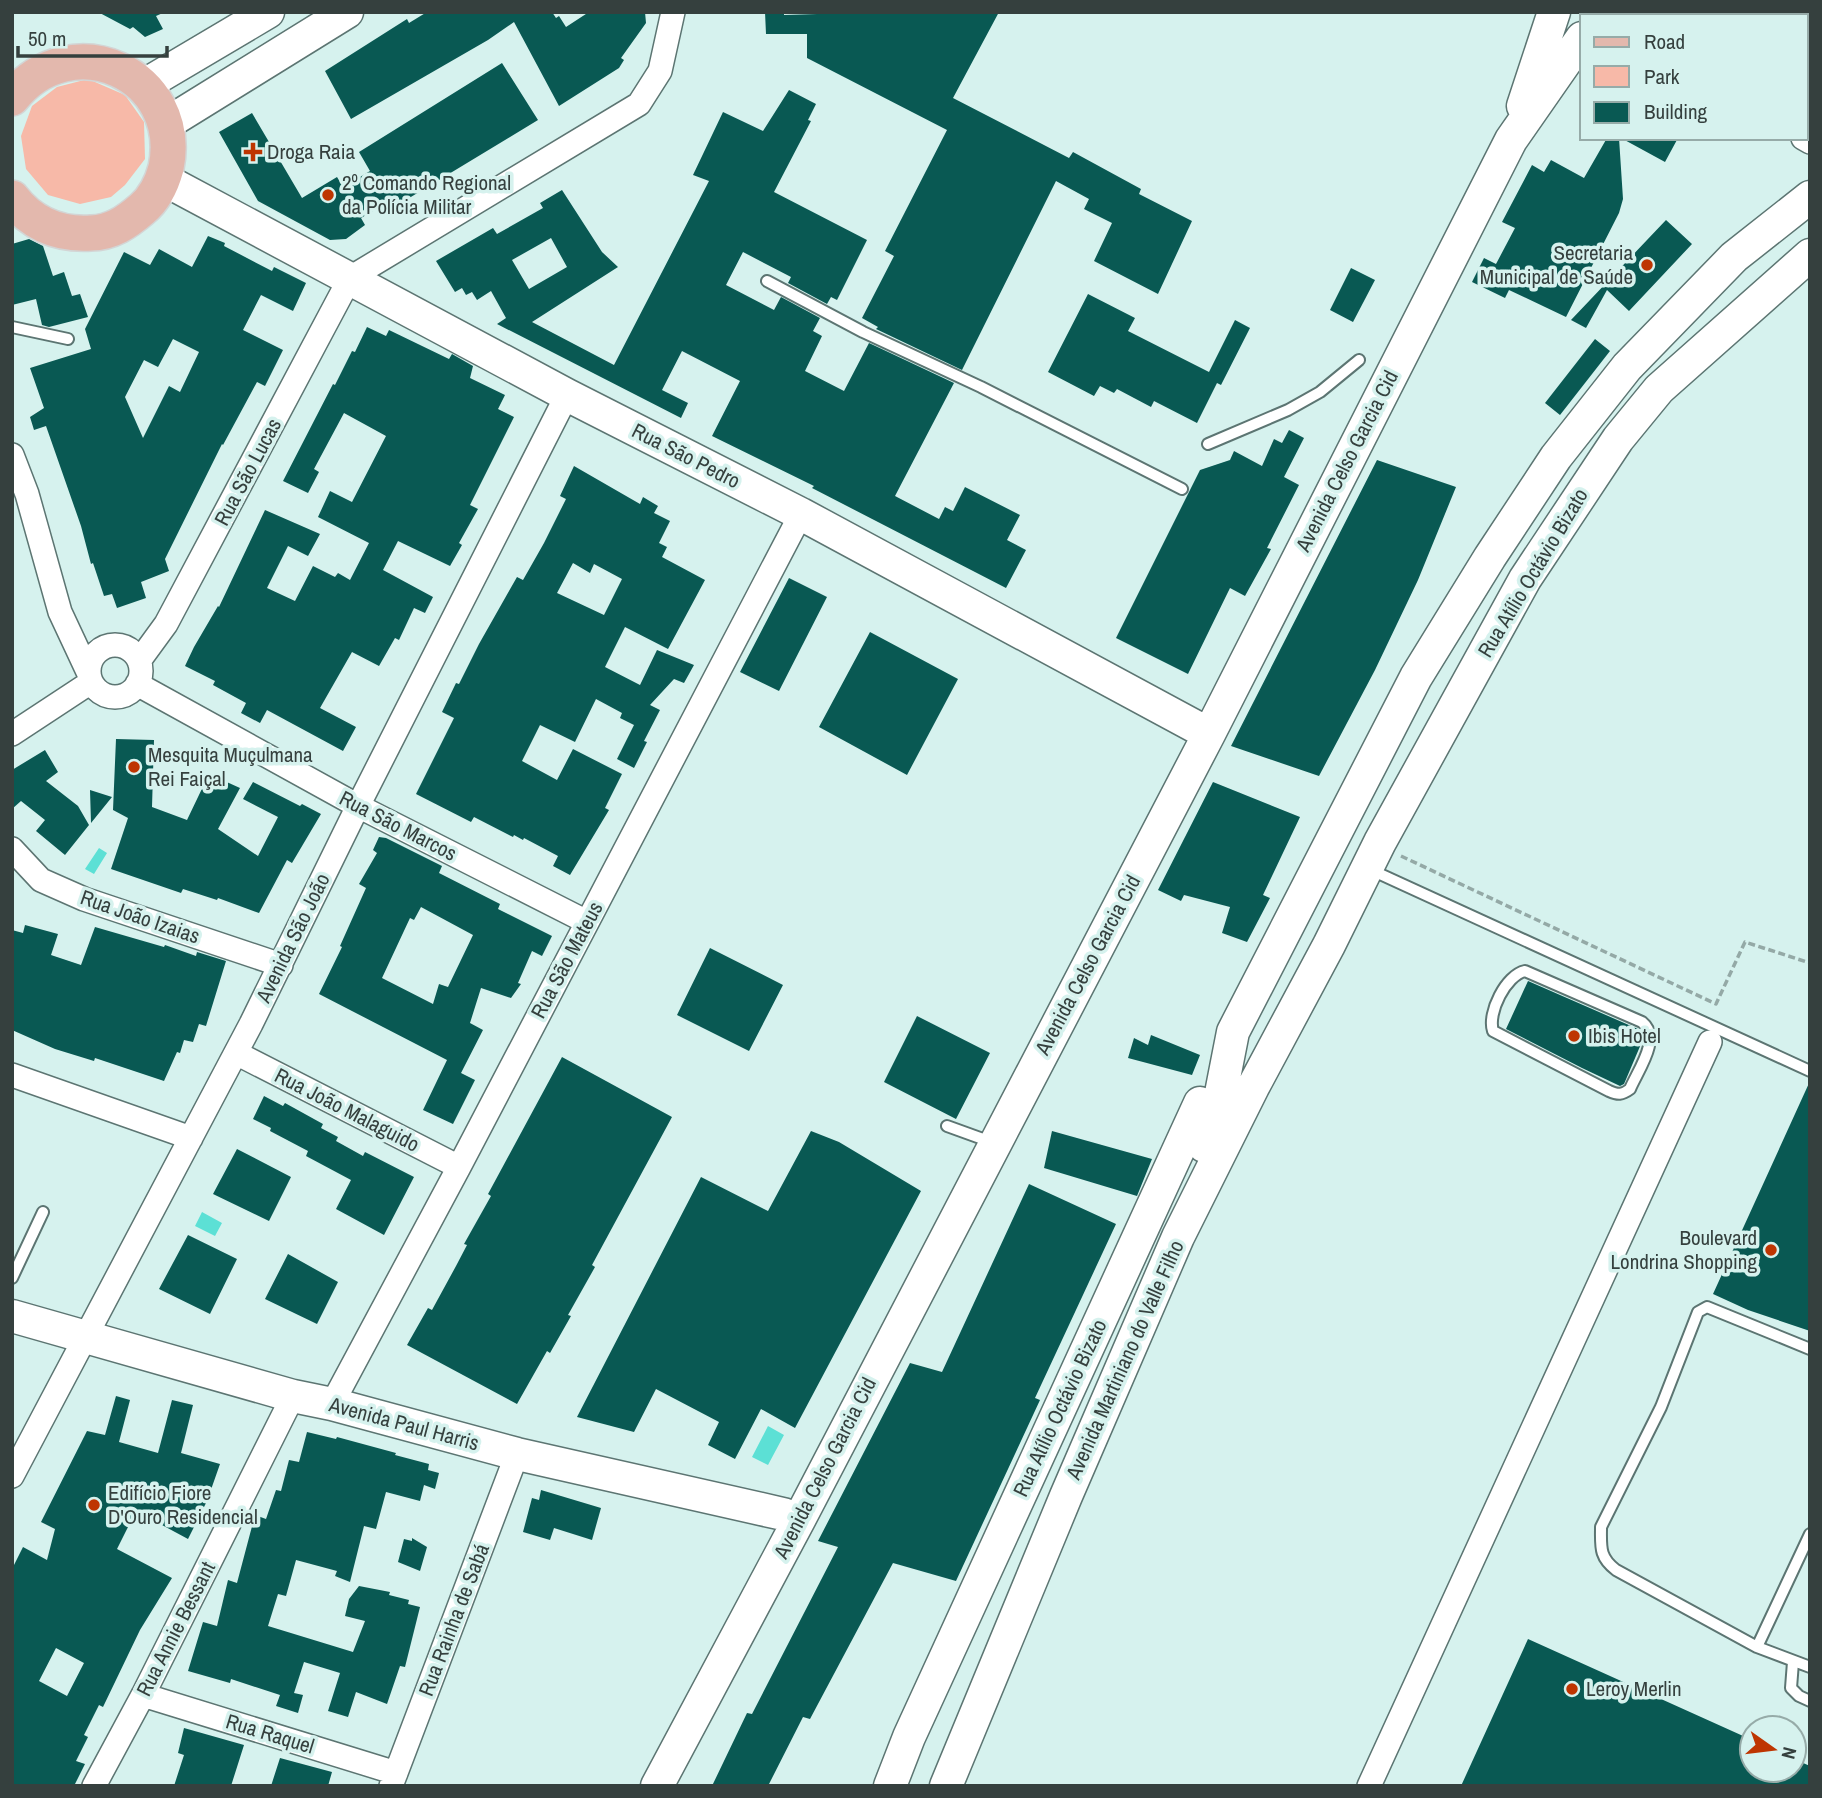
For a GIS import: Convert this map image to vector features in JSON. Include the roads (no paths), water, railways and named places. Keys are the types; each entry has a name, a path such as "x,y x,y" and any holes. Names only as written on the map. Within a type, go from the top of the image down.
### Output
{"main road":[{"path":"15,207 53,229 71,234 100,233 127,223 149,204 163,179 169,152 166,124 157,104 143,86 122,70 96,62 70,62 45,70 16,87"}],"street":[{"path":"143,86 268,12"},
{"path":"166,124 347,12"},
{"path":"350,278 639,104 660,71 673,12"},
{"name":"Avenida Celso Garcia Cid","path":"1511,141 1554,12"},
{"name":"Avenida Celso Garcia Cid","path":"657,1786 799,1520 1209,734 1511,141 1580,40"},
{"name":"Rua São Pedro","path":"163,179 567,395 801,514 1209,734"},
{"path":"1178,1237 1172,1230 1170,1219 1215,1124 1233,1032 1416,677 1556,457 1627,367 1734,257 1810,197"},
{"name":"Rua Atílio Octávio Bizato","path":"1329,945 1372,857 1525,579 1618,439 1660,389 1810,255"},
{"name":"Rua São Lucas","path":"139,661 166,624 350,278"},
{"name":"Avenida São João","path":"12,1476 236,1053 567,395"},
{"path":"12,455 19,498 60,612 90,678 103,694 118,697 126,695 140,677 139,661 135,654 121,646 105,647 93,657 90,678 12,734"},
{"name":"Rua São Mateus","path":"332,1405 801,514"},
{"path":"60,612 105,647"},
{"name":"Rua São Marcos","path":"137,684 358,806 587,922"},
{"name":"Rua João Izaias","path":"12,849 41,880 84,899 281,965"},
{"name":"Avenida Martiniano do Valle Filho","path":"946,1786 1061,1508 1178,1237 1252,1087 1329,945"},
{"name":"Rua Atílio Octávio Bizato","path":"890,1786 915,1725 1233,1032"},
{"path":"1370,1786 1710,1042"},
{"name":"Rua João Malaguido","path":"236,1053 459,1167"},
{"path":"12,1075 191,1138"},
{"name":"Avenida Paul Harris","path":"12,1317 293,1396 517,1454 783,1514 799,1520"},
{"name":"Rua Annie Bessant","path":"94,1786 143,1695 293,1396"},
{"name":"Rua Rainha de Sabá","path":"394,1779 517,1454"},
{"name":"Rua Raquel","path":"143,1695 394,1779"}],"lane":[{"path":"767,281 863,332 981,387 1182,489"},
{"path":"12,327 68,339"},
{"path":"1208,444 1288,410 1320,392 1359,360"},
{"path":"1372,857 1810,1072"},
{"path":"1525,971 1642,1022 1651,1033 1650,1042 1630,1089 1617,1095 1493,1031 1492,1015 1507,982 1519,972 1525,971"},
{"path":"947,1126 995,1143"},
{"path":"12,1278 43,1212"},
{"path":"1810,1349 1707,1307 1702,1308 1698,1312 1661,1407 1601,1527 1601,1548 1606,1562 1757,1647 1810,1667"},
{"path":"1757,1647 1810,1534"},
{"path":"1793,1662 1791,1688 1810,1701"}],"water":[{"path":"99,848 107,853 94,874 85,869"},
{"path":"202,1212 222,1223 215,1236 195,1226"},
{"path":"768,1426 784,1435 768,1465 752,1457"}],"place":[{"name":"Droga Raia","path":"253,152"},
{"name":"2º Comando Regional da Polícia Militar","path":"328,195"},
{"name":"Secretaria Municipal de Saúde","path":"1647,265"},
{"name":"Mesquita Muçulmana Rei Faiçal","path":"134,767"},
{"name":"Ibis Hotel","path":"1574,1036"},
{"name":"Boulevard Londrina Shopping","path":"1771,1250"},
{"name":"Edifício Fiore D'Ouro Residencial","path":"94,1505"},
{"name":"Leroy Merlin","path":"1572,1689"}]}
